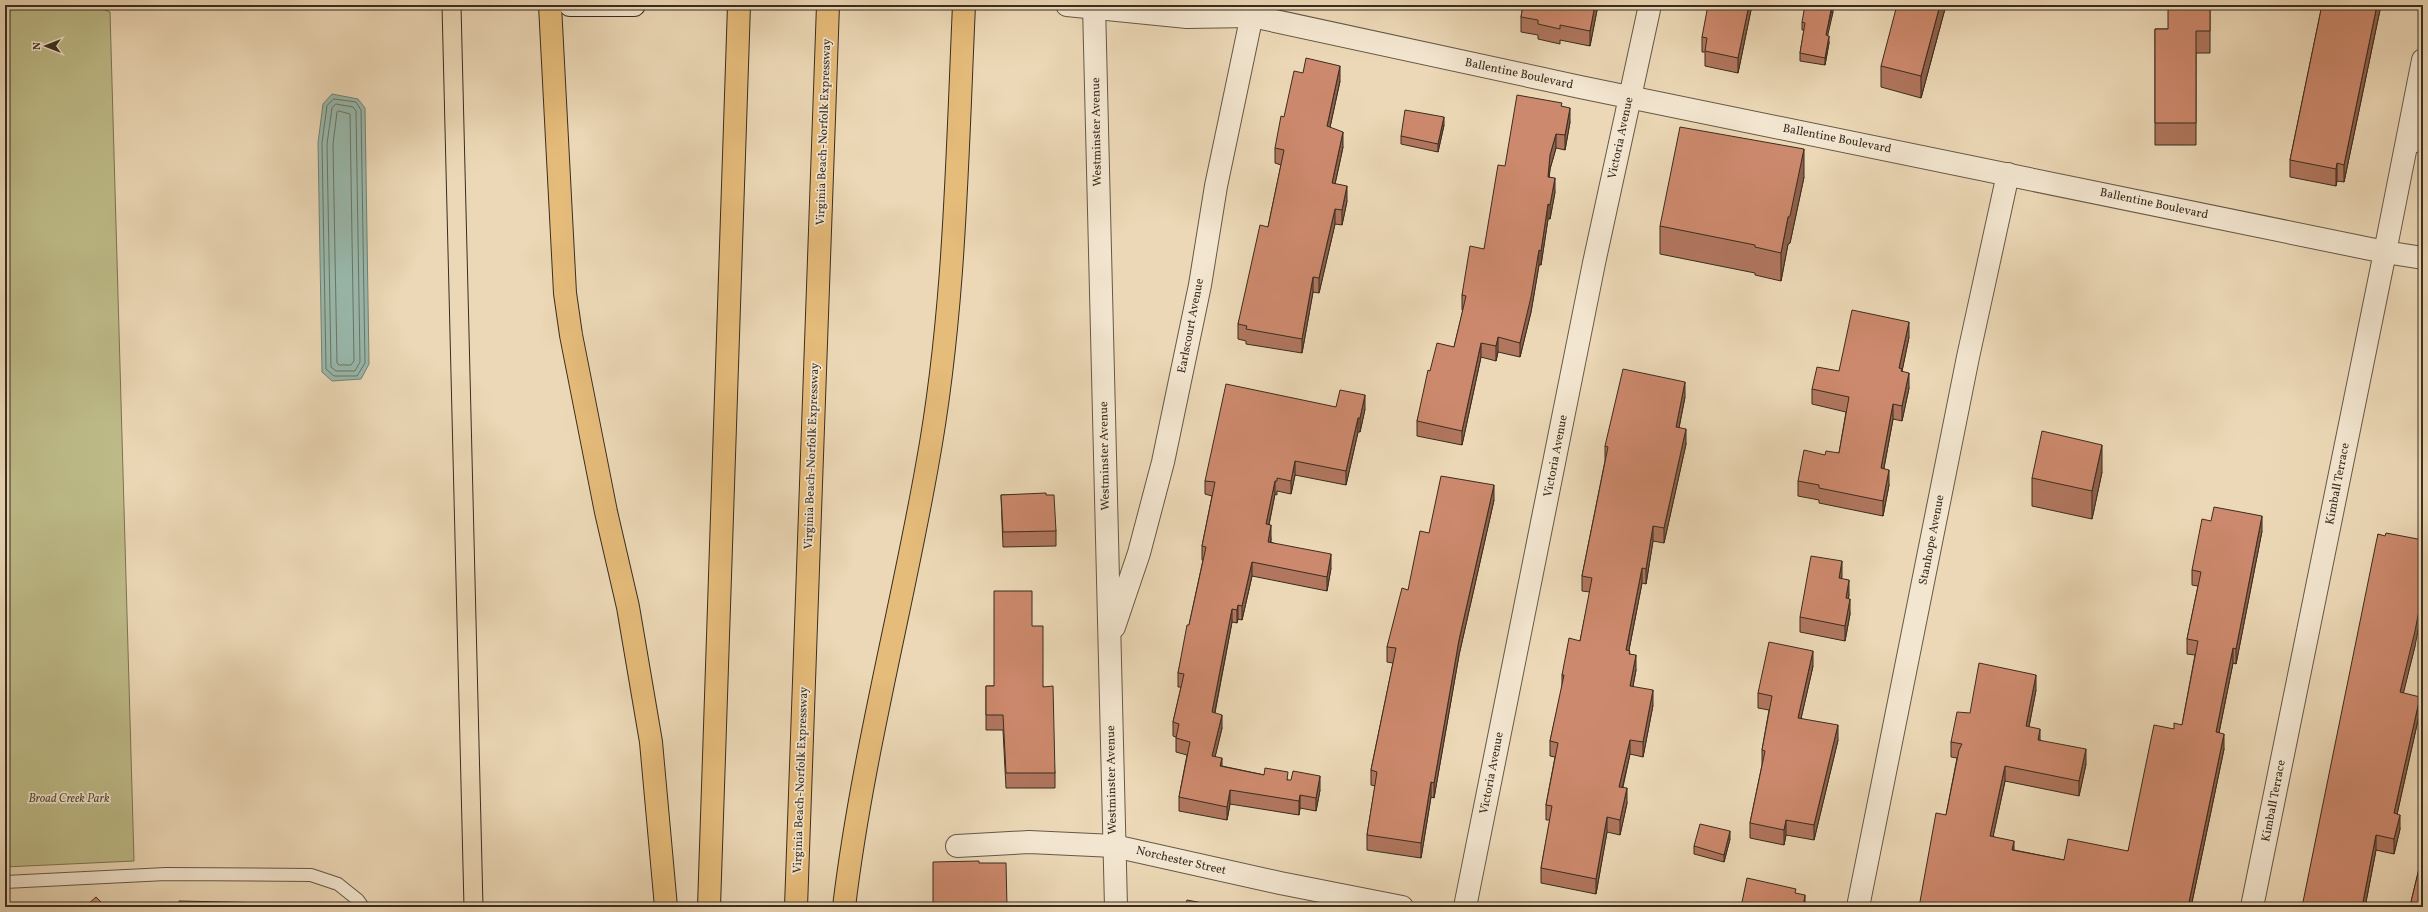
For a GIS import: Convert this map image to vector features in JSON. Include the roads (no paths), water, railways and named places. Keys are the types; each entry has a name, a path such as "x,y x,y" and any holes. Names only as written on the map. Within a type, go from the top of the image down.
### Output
{"highway":[{"path":"550,5 564,294 606,512 628,608 651,742 666,907"},
{"path":"709,907 739,5"},
{"name":"Virginia Beach-Norfolk Expressway","path":"796,907 828,5"},
{"path":"844,907 874,723 928,465 946,333 954,223 964,5"}],"street":[{"path":"570,5 634,5"},
{"name":"Ballentine Boulevard","path":"1067,5 1094,6 1187,17 1247,9 1630,97 2386,252 2423,258"},
{"name":"Victoria Avenue","path":"1465,907 1650,5"},
{"name":"Westminster Avenue","path":"1094,6 1116,907"},
{"name":"Earlscourt Avenue","path":"1109,642 1139,553 1163,462 1200,285 1247,9"},
{"name":"Kimball Terrace","path":"2252,907 2386,252 2414,147 2423,60"},
{"name":"Stanhope Avenue","path":"1858,907 1968,357 2008,174"},
{"name":"Norchester Street","path":"957,846 1029,842 1114,846 1280,883 1402,907"}],"lane":[{"path":"5,882 166,874 311,875 338,884 358,900 363,907"}],"water":[{"path":"332,94 358,99 365,108 369,364 361,379 332,381 322,372 318,143 323,104"}],"tram line":[{"path":"442,5 464,907"},
{"path":"461,5 483,907"}],"park label":[{"name":"Broad Creek Park","path":"69,799"}]}
